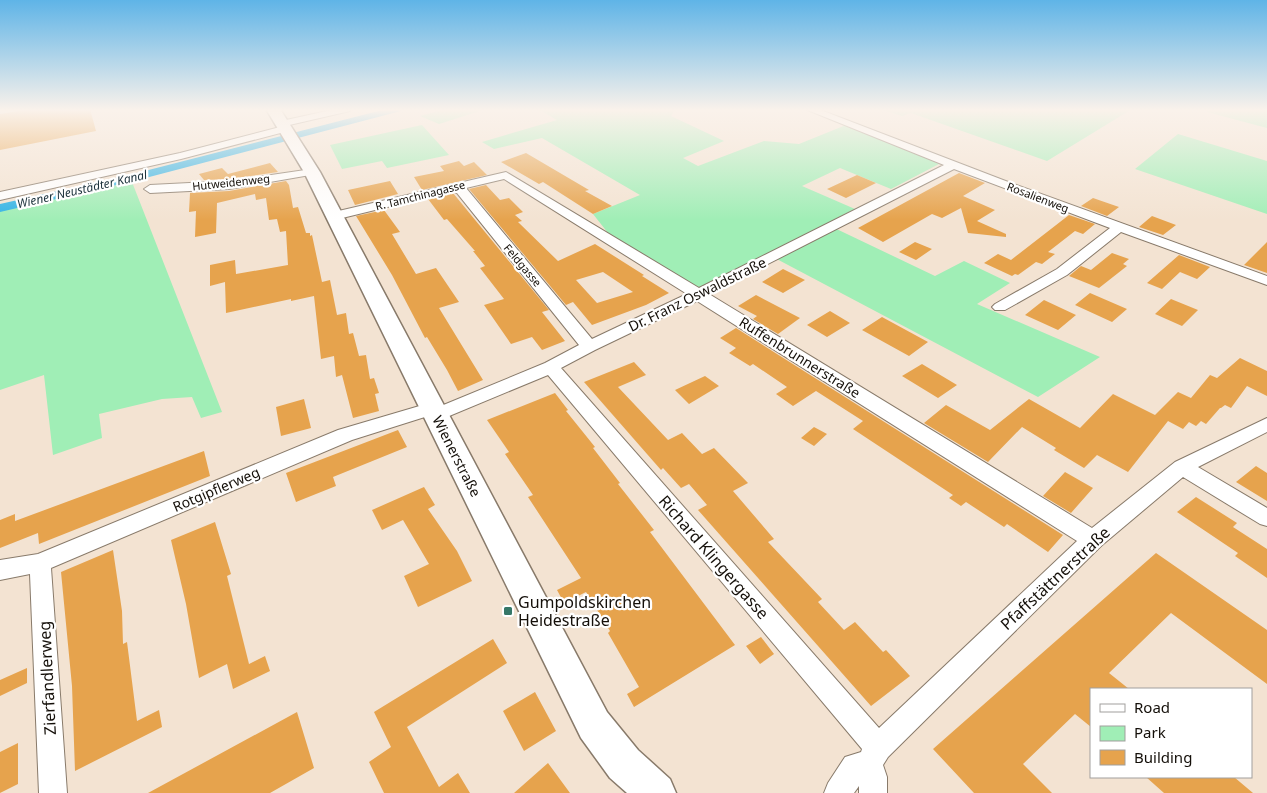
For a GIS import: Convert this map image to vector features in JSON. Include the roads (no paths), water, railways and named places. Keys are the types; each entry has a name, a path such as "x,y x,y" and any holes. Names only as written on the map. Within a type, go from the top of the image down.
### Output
{"street":[{"path":"0,196 227,146"},
{"name":"Wienerstraße","path":"295,146 312,172 594,724 624,764 656,793"},
{"name":"Rosalienweg","path":"904,146 1267,281"},
{"name":"Dr. Franz Oswaldstraße","path":"434,411 551,367 589,346 699,294 953,165"},
{"name":"Hutweidenweg","path":"150,190 229,184 312,172"},
{"name":"Ruffenbrunnerstraße","path":"506,175 1094,540"},
{"name":"R. Tamchinagasse","path":"334,216 506,175"},
{"name":"Feldgasse","path":"454,186 461,190 589,346"},
{"path":"1000,307 1062,272 1119,227"},
{"name":"Richard Klingergasse","path":"551,367 873,756"},
{"name":"Rotgipflerweg","path":"0,570 40,563 345,435 434,411"},
{"name":"Pfaffstättnerstraße","path":"838,793 855,766 873,756 1094,540 1182,467 1267,424"},
{"path":"1182,467 1267,518"},
{"name":"Zierfandlerweg","path":"40,563 53,793"},
{"path":"873,756 873,793"}],"waterway":[{"name":"Wiener Neustädter Kanal","path":"0,208 130,178 254,146"}],"place":[{"name":"Gumpoldskirchen Heidestraße","path":"508,611"}]}
